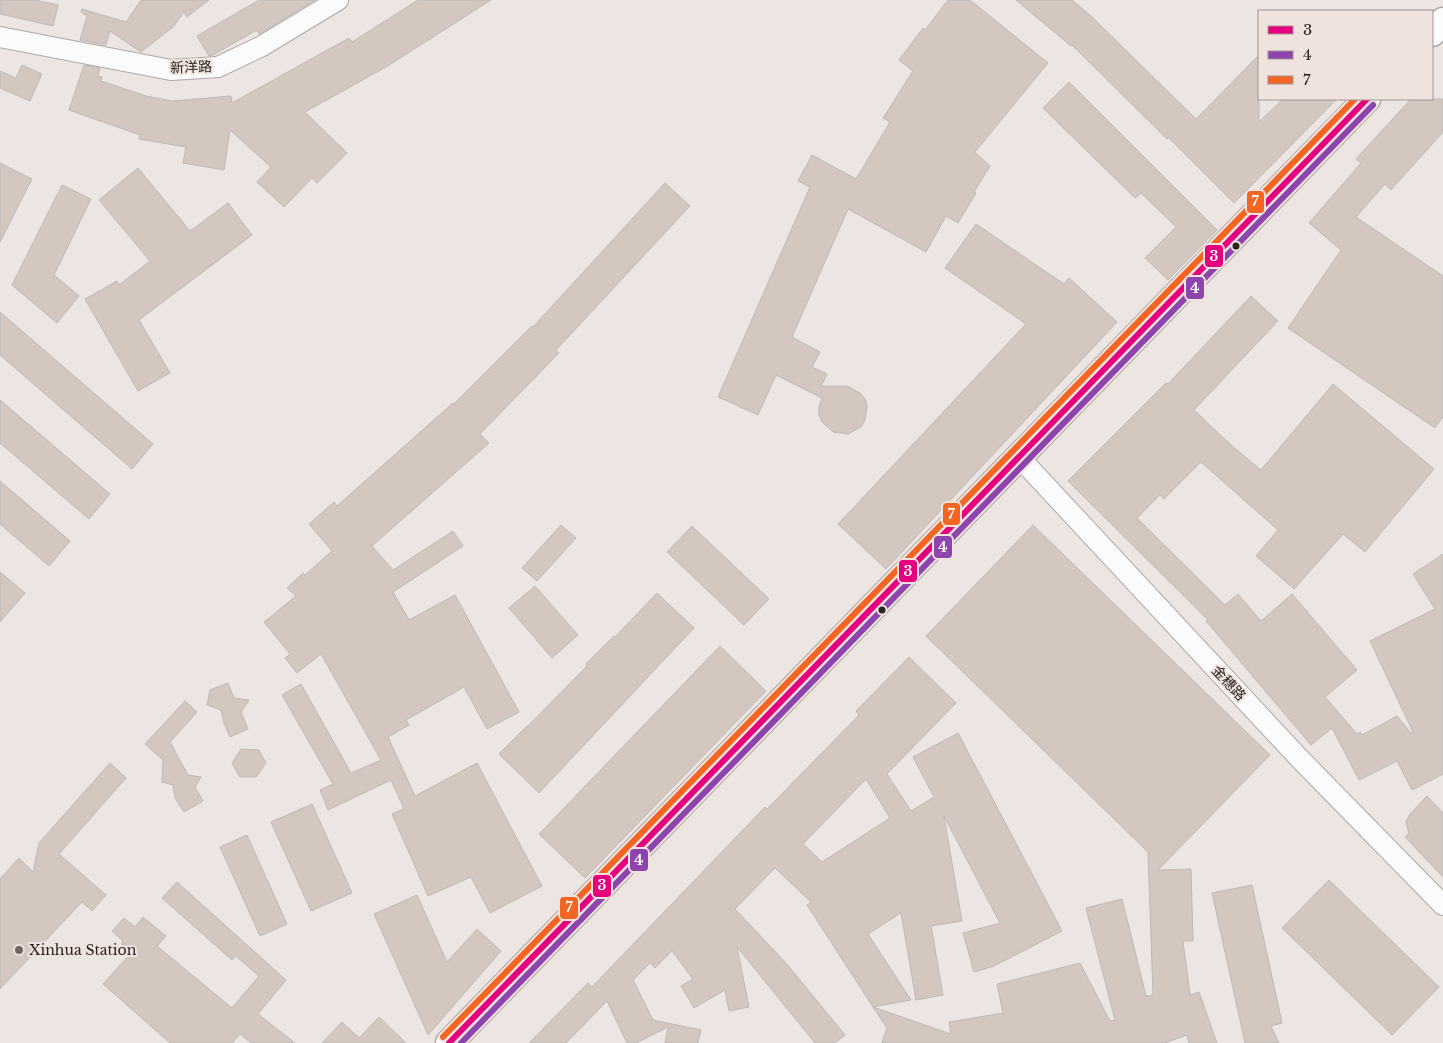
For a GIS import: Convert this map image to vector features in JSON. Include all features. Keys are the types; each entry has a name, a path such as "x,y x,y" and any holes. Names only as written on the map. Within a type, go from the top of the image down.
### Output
{"main road":[{"path":"1433,32 1443,21"},
{"path":"449,1043 1366,100"}],"street":[{"name":"新洋路","path":"0,37 172,70 218,67 262,46 338,0"},
{"name":"金穗路","path":"1019,457 1299,758 1443,905"}],"building":[{"path":"0,0 35,0 58,5 53,26 0,14"},
{"path":"141,0 209,0 187,17 184,12 173,27 141,52 110,31 106,45 80,40 87,16 81,12 82,9 126,22"},
{"path":"259,0 315,0 259,34 257,30 209,56 197,36"},
{"path":"418,0 491,0 386,67 305,112 347,153 317,183 312,178 284,207 257,182 271,167 230,130 224,170 183,163 186,147 139,139 140,135 69,110 84,65 100,68 98,76 102,77 101,81 146,96 172,101 231,96 232,103 349,38 352,42"},
{"path":"948,0 970,0 1048,63 975,152 990,166 958,223 946,216 926,252 848,209 792,337 820,352 812,367 827,374 821,386 847,386 860,393 865,399 867,406 865,420 861,427 848,434 833,432 822,422 819,415 822,398 776,375 758,415 718,397 810,187 798,181 812,155 856,179 890,122 883,118 913,71 899,60 923,28 925,30"},
{"path":"1016,0 1072,0 1092,17 1196,119 1258,56 1259,122 1282,100 1336,100 1234,203 1168,137 1167,139 1071,46"},
{"path":"22,65 42,74 30,101 0,88 0,71 16,78"},
{"path":"1069,82 1217,230 1168,280 1145,258 1176,227 1141,193 1135,198 1043,108"},
{"path":"1443,99 1443,132 1391,190 1385,184 1356,217 1443,276 1443,417 1435,428 1288,328 1341,250 1309,223 1361,163 1356,159 1410,100"},
{"path":"0,163 32,179 0,242"},
{"path":"138,168 190,231 228,203 252,235 139,320 170,373 138,391 85,299 117,281 119,285 150,261 99,200"},
{"path":"665,183 690,206 556,350 559,353 480,434 489,443 372,546 393,570 453,531 463,546 393,592 409,620 455,595 519,712 487,729 464,687 406,720 409,725 388,737 415,796 477,763 542,886 490,913 471,877 428,896 392,814 404,809 391,780 328,810 320,790 333,784 282,695 301,684 351,773 381,760 321,654 297,673 285,658 290,654 264,622 296,596 287,588 332,551 309,524 334,502 337,506 454,404 533,327"},
{"path":"62,185 91,199 54,275 79,296 57,323 12,285"},
{"path":"976,224 1064,284 1069,278 1117,322 886,569 838,524 1026,324 945,268"},
{"path":"1251,296 1278,321 1194,410 1231,445 1261,470 1333,384 1434,469 1365,552 1343,534 1294,589 1256,556 1278,530 1201,462 1164,499 1160,495 1137,518 1225,605 1238,594 1261,621 1292,594 1357,670 1325,697 1357,734 1360,732 1362,735 1397,716 1411,733 1413,732 1370,641 1435,609 1413,574 1443,554 1443,774 1412,790 1397,761 1359,780 1332,728 1311,745 1206,621 1208,620 1068,481 1166,383 1168,384"},
{"path":"0,312 153,444 132,469 0,355"},
{"path":"0,400 110,494 89,519 0,443"},
{"path":"0,481 70,541 49,566 0,524"},
{"path":"561,525 576,538 537,581 522,568"},
{"path":"1033,525 1270,755 1158,870 1191,869 1193,941 1183,941 1190,995 1199,992 1217,1043 1189,1043 1187,1035 1165,1043 882,1043 887,1028 873,1007 951,1034 949,1022 1003,1013 997,984 1080,963 1110,1021 1115,1020 1086,908 1122,899 1146,996 1153,995 1148,852 926,636"},
{"path":"692,526 769,599 744,625 667,552"},
{"path":"0,572 25,593 0,622"},
{"path":"535,586 578,635 552,658 509,608"},
{"path":"657,593 694,628 539,793 499,754"},
{"path":"720,646 766,691 585,878 539,834"},
{"path":"909,657 956,703 887,774 911,811 934,797 913,757 958,733 1062,931 994,966 974,972 963,933 1000,923 944,816 962,921 931,926 943,995 916,1000 901,913 868,934 911,1000 873,1007 807,905 811,902 775,868 735,909 786,963 845,1035 835,1043 815,1043 737,947 749,1007 729,1011 725,990 694,1008 681,986 693,979 672,951 655,968 650,963 633,980 653,1020 701,1030 698,1043 665,1043 668,1027 636,1043 627,1043 607,1001 566,1043 529,1043 588,983 592,987 765,807 767,809 859,715 856,711","holes":["866,779 890,818 822,862 803,844"]},
{"path":"228,683 234,698 249,700 241,712 248,729 230,737 221,710 207,705 210,690"},
{"path":"185,701 197,712 170,742 188,775 201,777 195,787 203,801 184,812 175,798 173,785 162,782 163,760 145,744"},
{"path":"241,749 259,750 266,763 256,777 240,777 232,763"},
{"path":"110,763 126,778 59,854 106,895 92,911 82,902 0,989 0,879 19,858 33,872 39,843"},
{"path":"1427,796 1443,813 1443,877 1405,837 1409,833 1406,822 1410,814"},
{"path":"312,804 352,893 311,911 271,822"},
{"path":"247,835 287,924 260,936 220,847"},
{"path":"1329,880 1439,987 1392,1035 1282,928"},
{"path":"177,882 286,980 258,1014 295,1043 251,1043 240,1034 232,1043 170,1043 103,984 131,953 121,944 123,941 112,931 124,918 135,927 143,917 166,936 157,946 232,1008 259,976 236,956 232,960 162,898"},
{"path":"1252,885 1282,1023 1271,1026 1279,1043 1245,1043 1212,893"},
{"path":"417,895 447,962 477,929 501,951 428,1035 374,914"},
{"path":"379,1017 406,1043 322,1043 342,1022 359,1038"}],"transit line":[{"name":"7","path":"443,1037 1354,100"},
{"name":"3","path":"449,1043 1366,100"},
{"name":"4","path":"461,1043 1373,105"}],"place":[{"name":"Xinhua Station","path":"19,950"}]}
